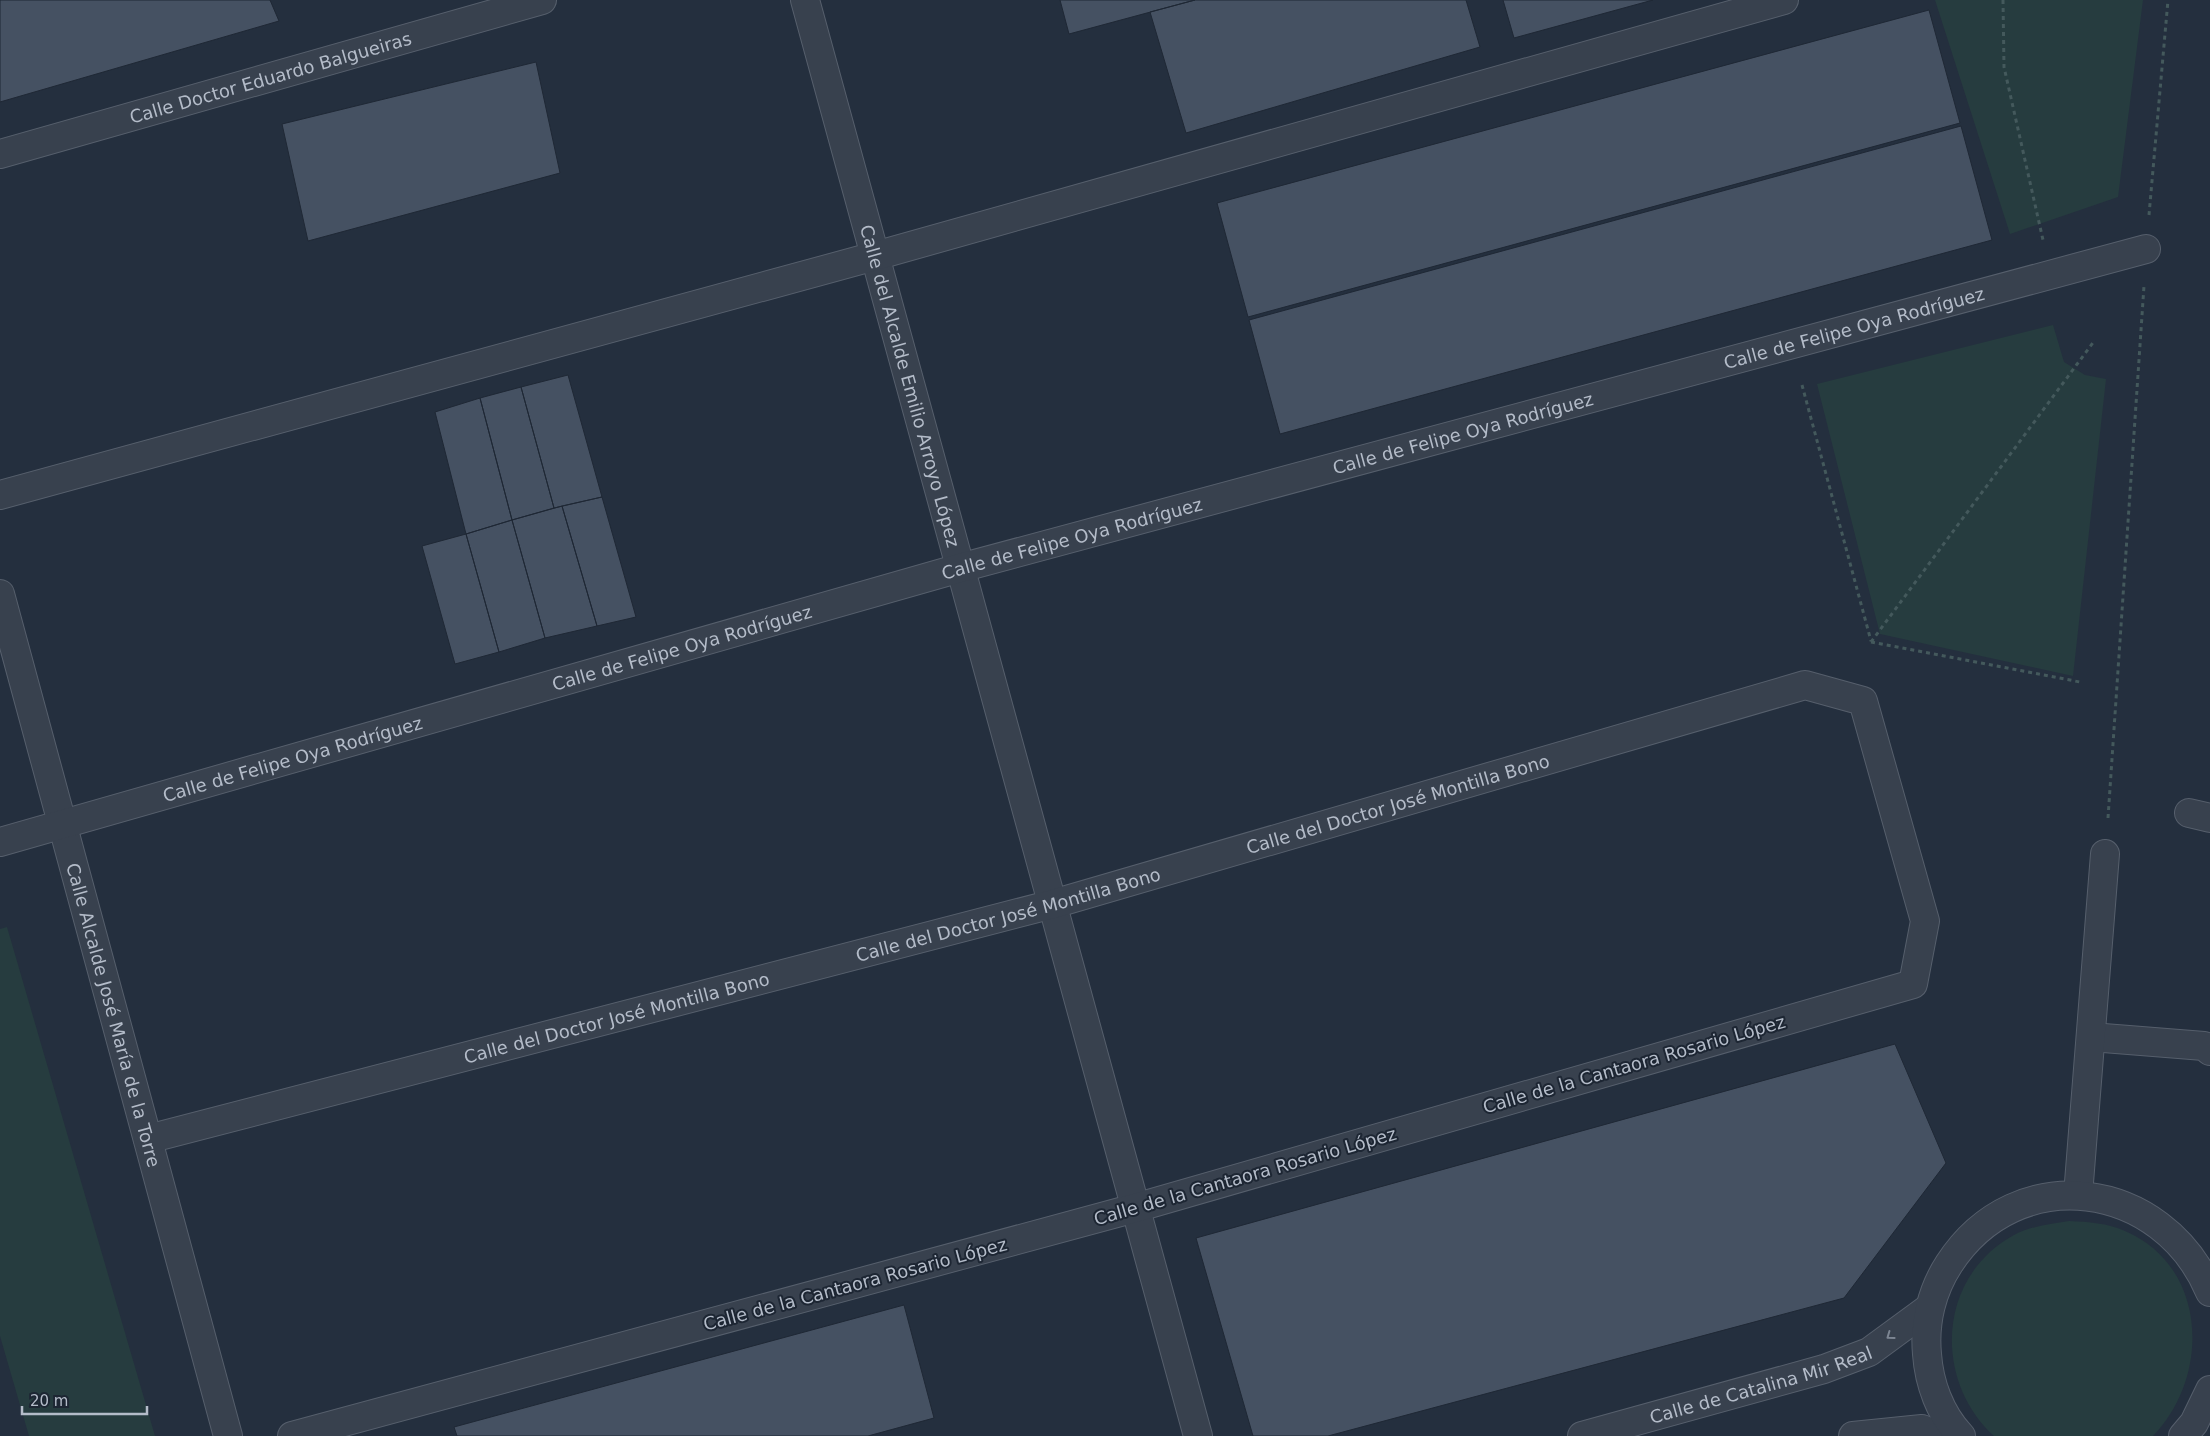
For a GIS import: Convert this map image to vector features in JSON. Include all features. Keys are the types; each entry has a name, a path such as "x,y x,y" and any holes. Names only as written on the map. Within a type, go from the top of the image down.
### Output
{"street":[{"name":"Calle Doctor Eduardo Balgueiras","path":"0,154 542,0"},
{"name":"Calle del Alcalde Emilio Arroyo López","path":"805,0 1198,1436"},
{"path":"0,495 875,256 1784,0"},
{"name":"Calle de Felipe Oya Rodríguez","path":"0,842 960,568 2146,248"},
{"name":"Calle Alcalde José María de la Torre","path":"0,594 228,1436"},
{"name":"Calle del Doctor José Montilla Bono","path":"148,1139 1053,904 1806,685 1863,701"},
{"name":"Calle de la Cantaora Rosario López","path":"292,1436 1136,1208 1913,984 1925,921 1863,701"},
{"path":"2078,1195 2105,854"},
{"path":"2091,1037 2204,1046 2210,1051"},
{"path":"1961,1436 1953,1428 1938,1401 1928,1370 1925,1339 1929,1308 1941,1276 1954,1256 1983,1225 2012,1208 2044,1198 2078,1195 2112,1202 2152,1219 2172,1234 2190,1254 2210,1292"},
{"name":"Calle de Catalina Mir Real","path":"1582,1436 1824,1369 1868,1352 1929,1308"},
{"path":"2183,1436 2209,1398"},
{"path":"1853,1436 1922,1429 1939,1436"}],"path":[{"path":"2003,0 2004,67 2050,275"},
{"path":"2105,854 2146,248 2168,0"},
{"path":"1871,642 2095,340"},
{"path":"1802,385 1871,642"},
{"path":"1871,642 2080,682"}],"green space":[{"path":"1935,0 2143,0 2118,197 2010,234"},
{"path":"2053,325 2064,362 2085,375 2106,379 2073,676 1880,634 1817,384"},
{"path":"7,927 155,1436 29,1436 0,1336 0,929"},
{"path":"2069,1221 2098,1223 2118,1228 2153,1248 2173,1270 2186,1296 2192,1325 2191,1355 2184,1385 2172,1412 2153,1436 1994,1436 1974,1413 1961,1387 1953,1359 1952,1330 1958,1302 1970,1276 1989,1253 2014,1235 2034,1227"}],"building":[{"path":"0,0 270,0 279,21 0,102"},
{"path":"1060,0 1195,0 1069,34"},
{"path":"1195,0 1466,0 1480,47 1186,133 1150,12"},
{"path":"1503,0 1653,0 1514,38"},
{"path":"1929,10 1960,123 1248,317 1217,203"},
{"path":"536,62 560,173 308,241 282,124"},
{"path":"1961,126 1992,240 1280,434 1249,320"},
{"path":"568,375 602,497 554,508 521,387"},
{"path":"521,387 554,508 512,520 480,398"},
{"path":"480,398 512,520 466,534 435,412"},
{"path":"602,497 636,617 597,626 562,506"},
{"path":"562,506 597,626 545,638 512,520"},
{"path":"512,520 545,638 499,652 466,534"},
{"path":"466,534 499,652 455,664 422,546"},
{"path":"1895,1044 1946,1163 1844,1298 1328,1436 1253,1436 1196,1238"},
{"path":"904,1305 934,1418 868,1436 457,1436 454,1427"}]}
